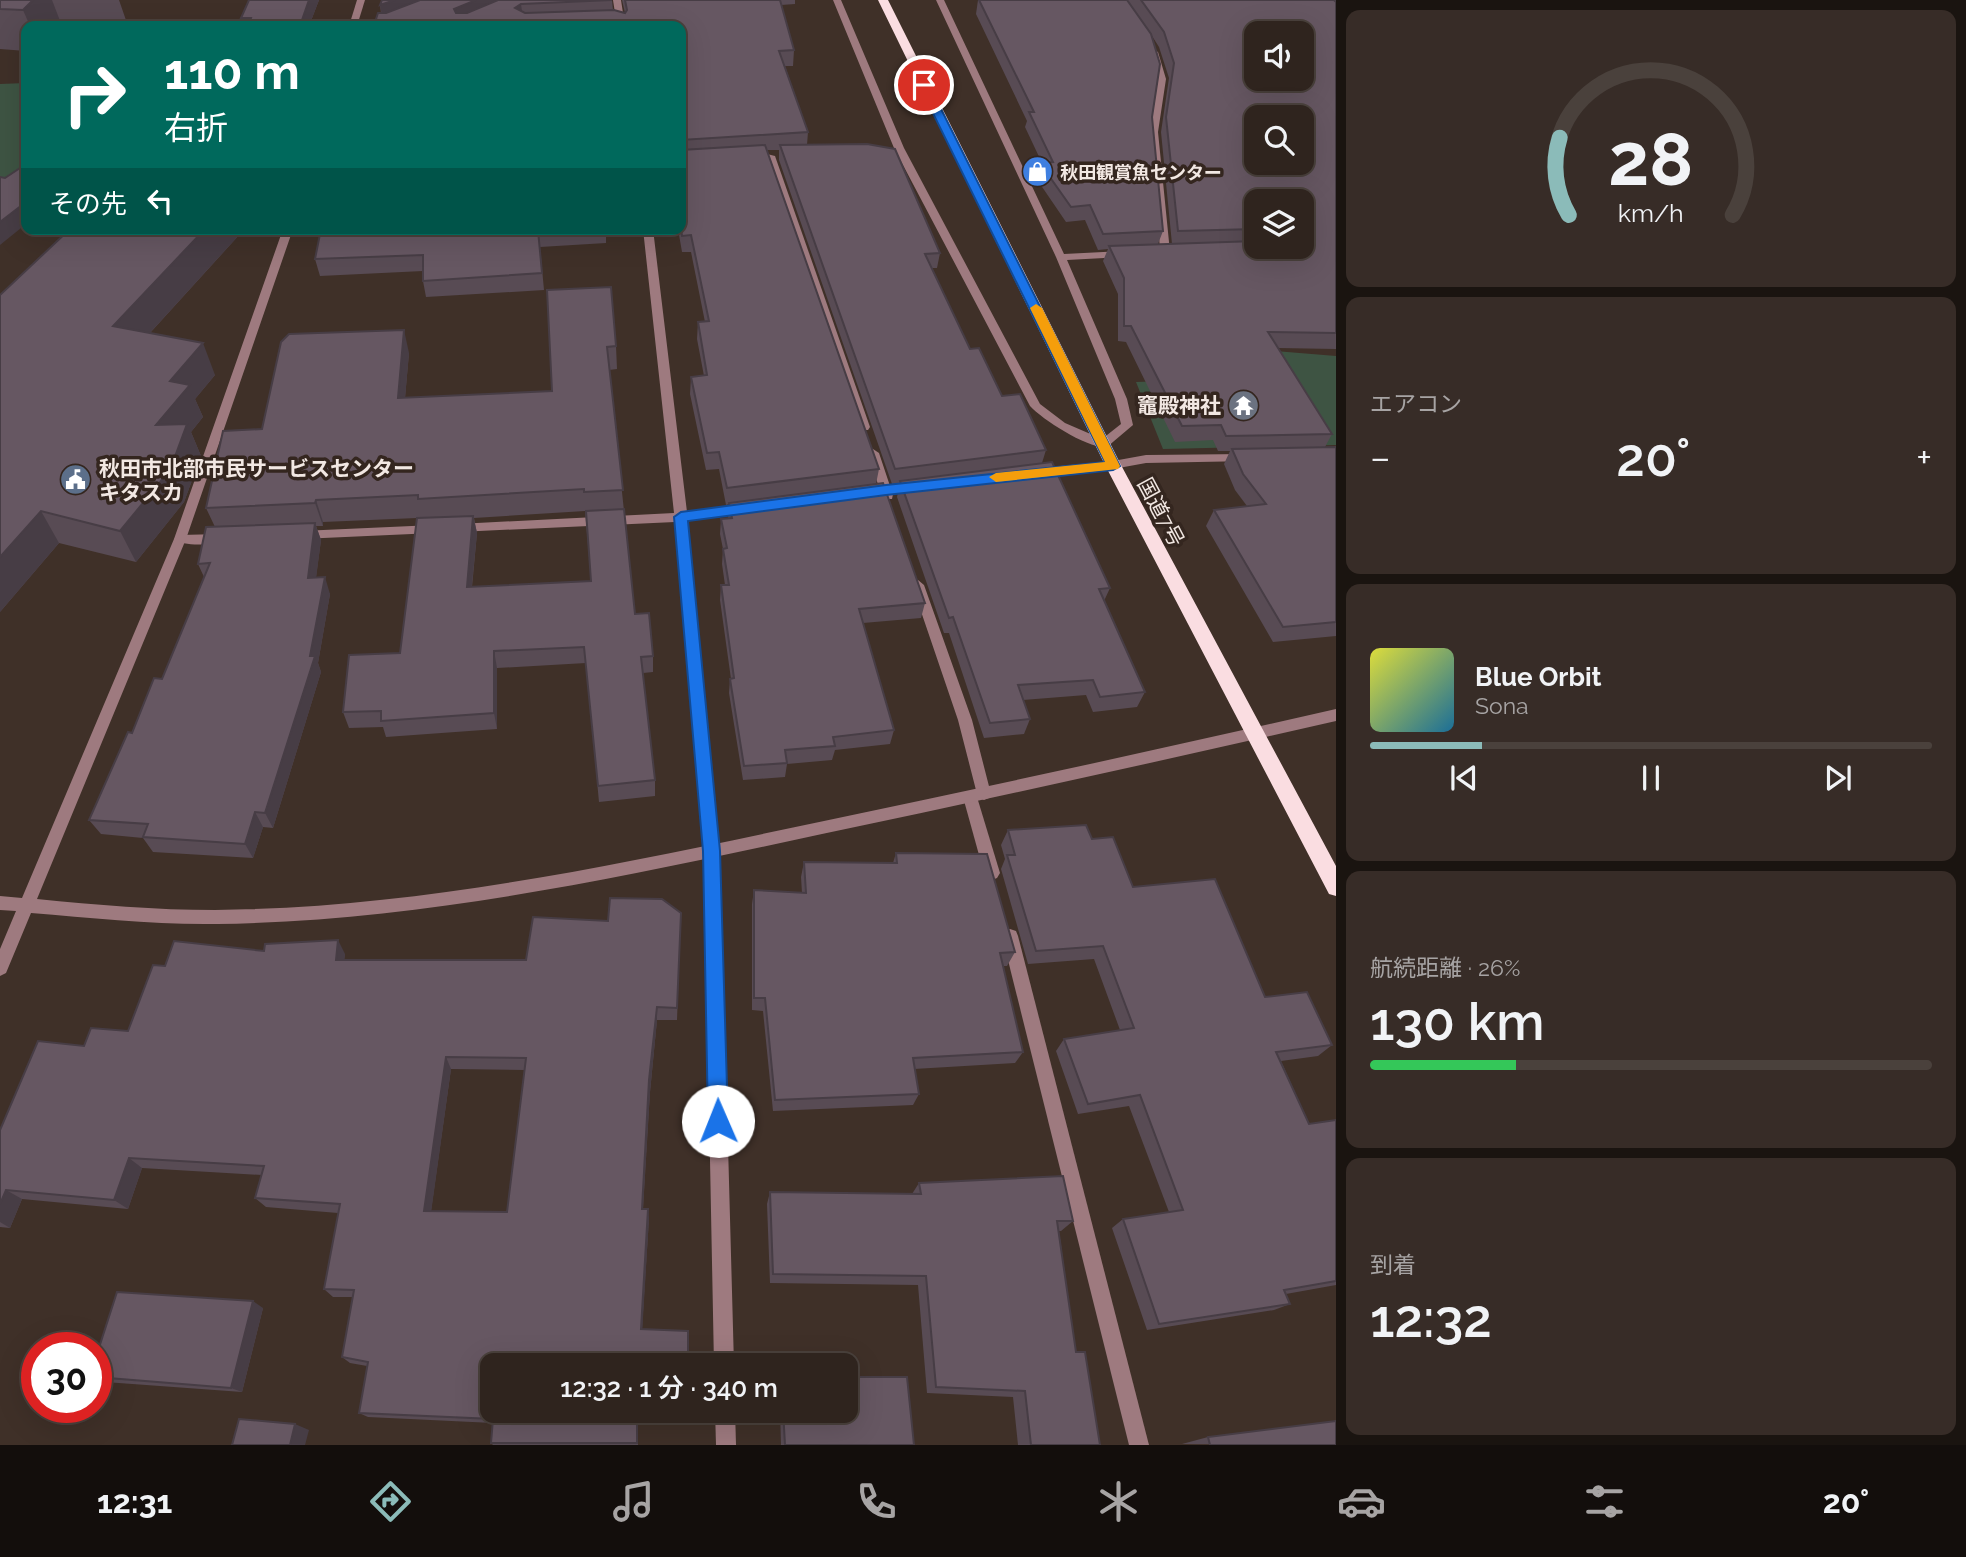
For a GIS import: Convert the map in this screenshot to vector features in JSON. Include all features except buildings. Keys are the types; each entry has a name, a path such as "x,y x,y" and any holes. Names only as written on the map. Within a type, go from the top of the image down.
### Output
{"highway":[{"name":"国道7号","path":"883,0 1113,466 1336,887"}],"street":[{"path":"354,21 361,0"},
{"path":"617,0 620,21"},
{"path":"837,0 899,148 1036,406 1061,426 1103,444 1127,425 1121,399 1061,257 940,0"},
{"path":"606,20 611,21"},
{"path":"1146,39 1153,48 1162,79 1154,132 1165,252"},
{"path":"886,149 899,148"},
{"path":"757,156 783,155"},
{"path":"770,156 894,516"},
{"path":"0,968 180,539 223,408 286,235"},
{"path":"649,235 681,517 712,851 724,1353"},
{"path":"1152,253 1179,252"},
{"path":"1061,257 1139,253"},
{"path":"1032,473 1113,466 1146,459 1254,458"},
{"path":"858,494 926,485"},
{"path":"290,535 681,517 763,506"},
{"path":"180,539 235,537"},
{"path":"912,567 965,720 997,891"},
{"path":"0,903 122,915 219,917 321,911 444,898 712,851 1336,715"},
{"path":"1004,918 1139,1445"},
{"path":"725,1423 726,1445"}],"green space":[{"path":"21,83 21,182 0,177 0,84"},
{"path":"1275,351 1336,356 1336,445 1163,449 1136,382 1267,378"}],"slow traffic":[{"path":"996,477 1113,466 1036,308"}],"place":[{"name":"秋田観賞魚センター","path":"1037,172"},
{"name":"竈殿神社","path":"1244,405"},
{"name":"秋田市北部市民サービスセンター キタスカ","path":"76,480"}],"route":[{"path":"718,1121 712,851 681,517 1072,468 1113,466 924,85"}]}
